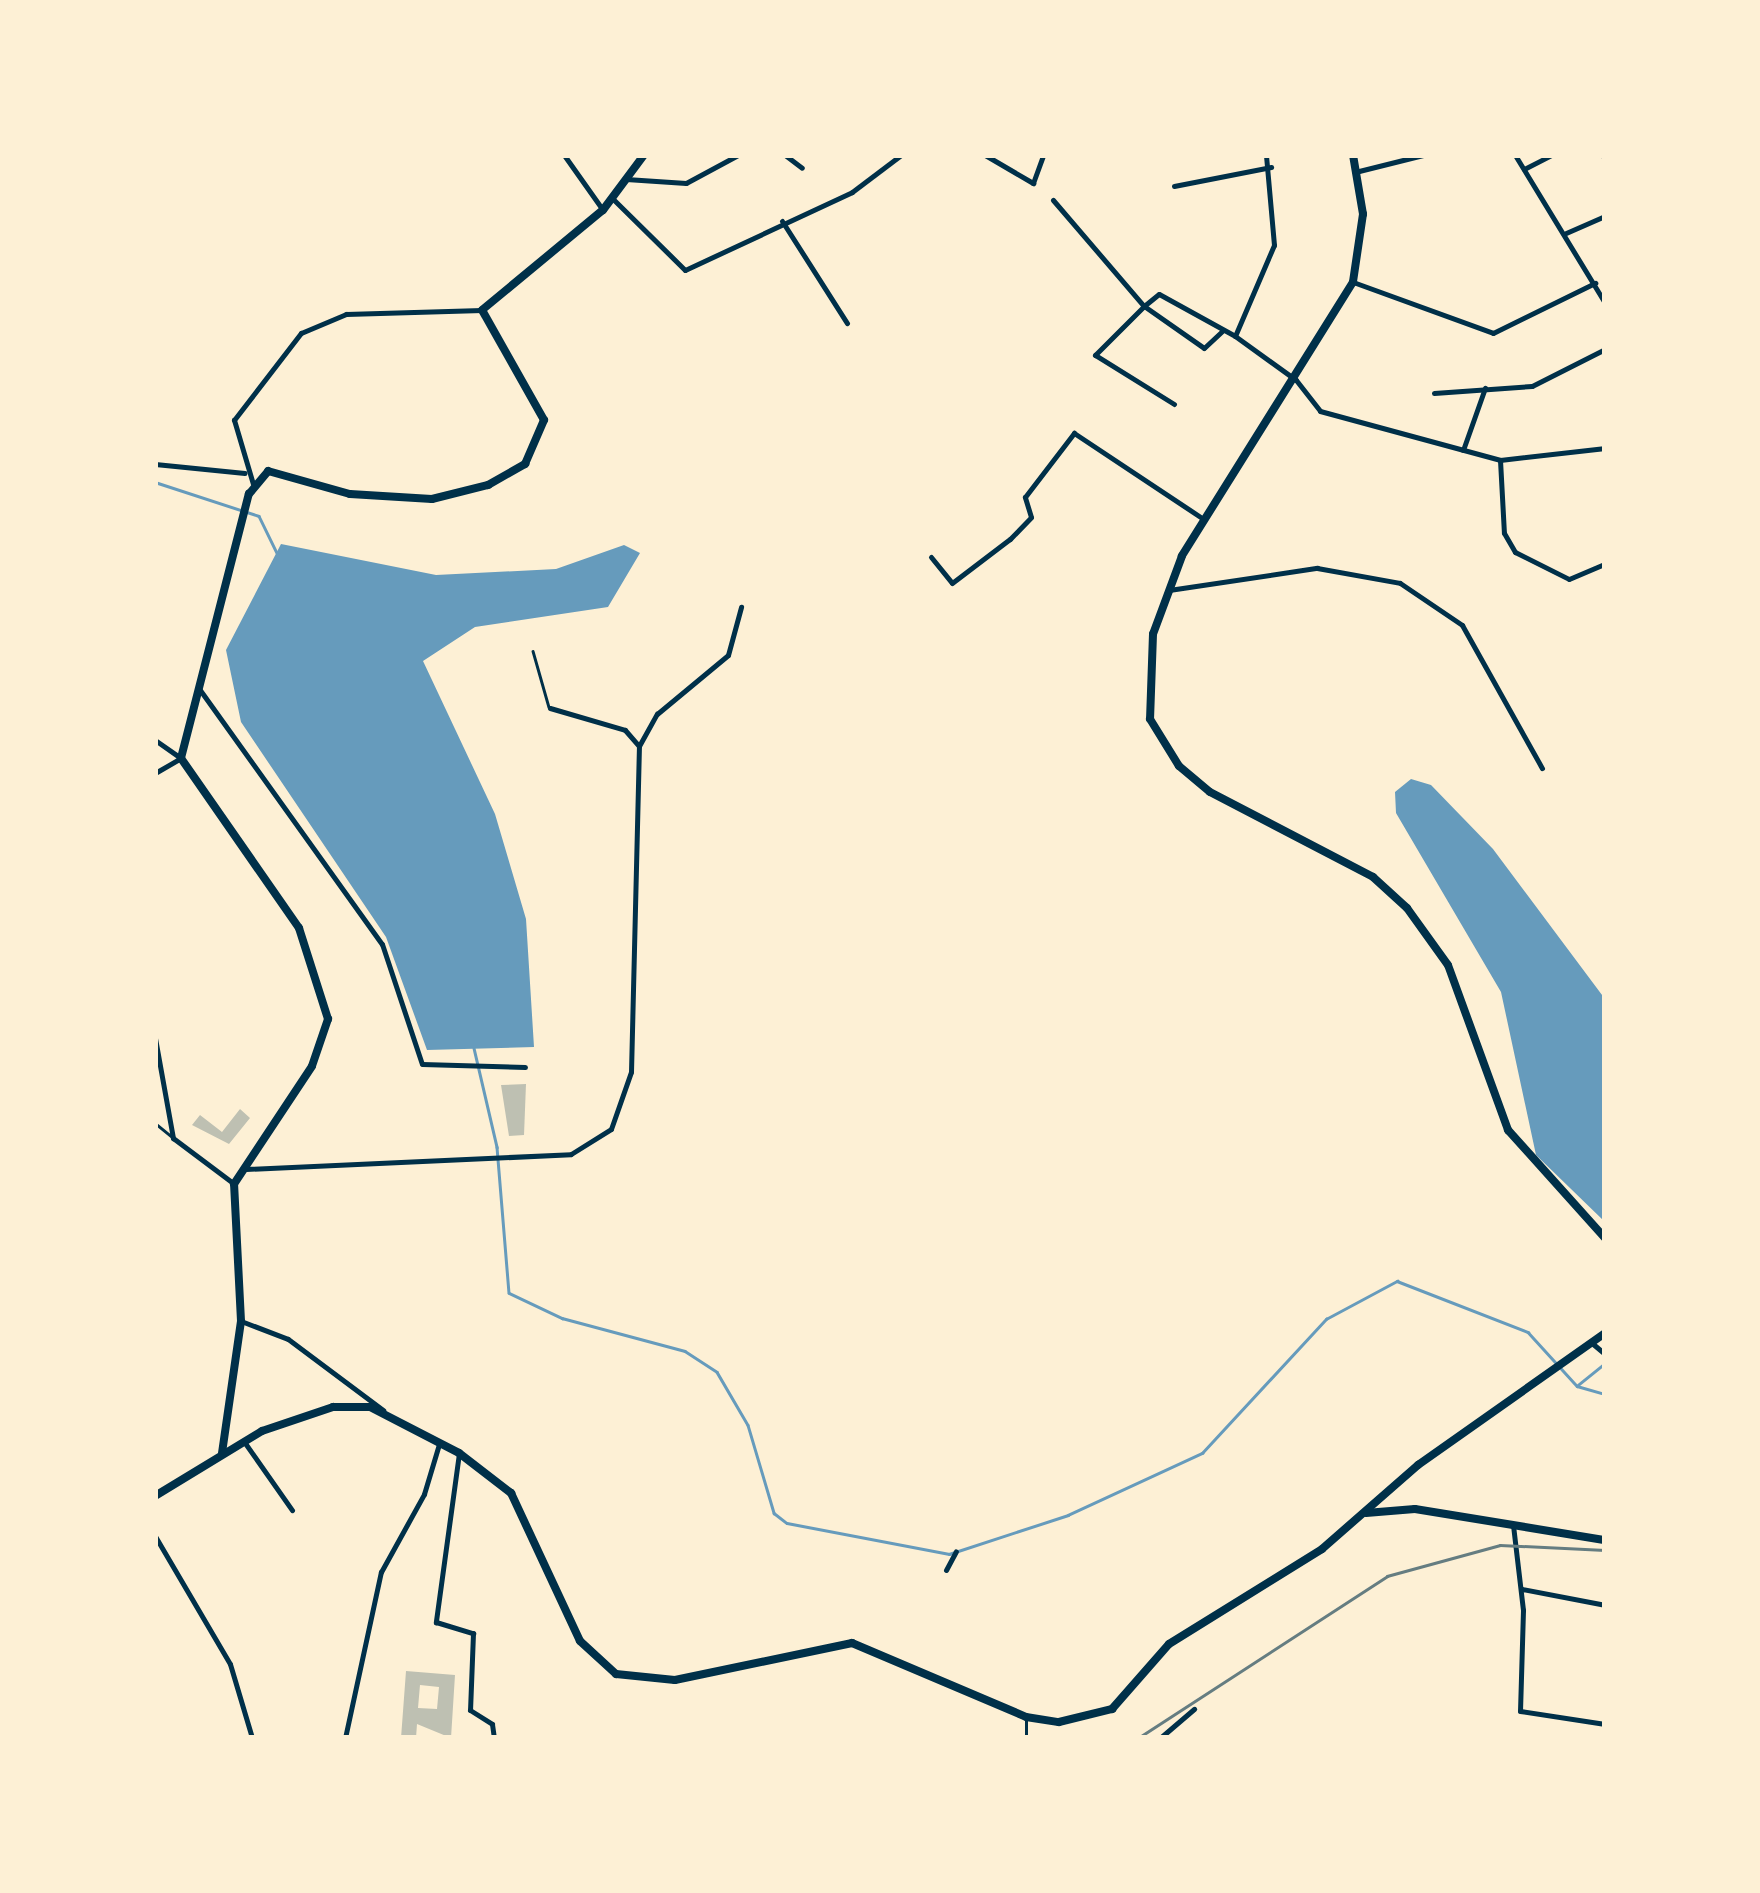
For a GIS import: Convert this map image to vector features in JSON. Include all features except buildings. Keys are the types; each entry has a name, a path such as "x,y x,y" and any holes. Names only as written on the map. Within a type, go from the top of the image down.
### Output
{"main road":[{"path":"222,1452 240,1321 234,1184 312,1066 327,1005 299,928 181,758 249,494 253,484 281,472 350,494 432,498 511,474 537,450 544,420 482,310 603,210 644,155"},
{"path":"1353,155 1359,170 1353,282 1296,380 1202,518 1166,590 1145,692 1160,742 1210,792 1344,859 1407,908 1448,965 1508,1130 1605,1238"},
{"path":"155,1496 222,1452 333,1407 383,1410 459,1453 528,1514 573,1630 616,1674 675,1680 852,1643 1026,1717 1059,1722 1112,1709 1169,1644 1366,1513 1605,1333"},
{"path":"1366,1513 1512,1522 1605,1540"}],"street":[{"path":"564,155 603,210"},
{"path":"626,179 686,183 738,155"},
{"path":"785,155 802,168"},
{"path":"612,198 676,270 863,186 901,155"},
{"path":"984,155 1034,184 1043,155"},
{"path":"1235,336 1274,246 1271,167 1266,155"},
{"path":"1359,170 1423,155"},
{"path":"1515,155 1566,233 1605,303"},
{"path":"1524,168 1551,155"},
{"path":"1174,186 1271,167"},
{"path":"1053,200 1144,306 1204,348 1224,330"},
{"path":"1566,233 1605,216"},
{"path":"782,221 847,323"},
{"path":"1353,282 1493,333 1595,283"},
{"path":"1174,404 1096,354 1158,294 1235,336 1296,380 1312,404 1344,422 1500,460 1605,448"},
{"path":"253,484 232,427 238,410 301,333 346,314 482,310"},
{"path":"1434,393 1532,386 1605,349"},
{"path":"1463,450 1485,388"},
{"path":"930,557 952,583 1010,539 1031,518 1025,497 1074,433 1202,518"},
{"path":"1500,460 1501,517 1515,552 1569,579 1605,564"},
{"path":"155,464 246,473"},
{"path":"1166,590 1317,568 1400,583 1462,626 1542,768"},
{"path":"246,1169 514,1158 582,1150 611,1129 629,1090 639,746 657,714 728,655 742,607"},
{"path":"197,689 216,701 258,780 382,944 422,1064 463,1069 526,1068"},
{"path":"550,708 625,730 639,746"},
{"path":"155,740 181,758 155,773"},
{"path":"155,1038 173,1138 234,1184"},
{"path":"240,1321 329,1365 383,1410"},
{"path":"1594,1344 1605,1354"},
{"path":"244,1441 292,1510"},
{"path":"345,1738 381,1572 424,1494 440,1441"},
{"path":"459,1453 436,1622 473,1634 470,1710 492,1724 494,1738"},
{"path":"1512,1522 1522,1589 1520,1711 1605,1724"},
{"path":"155,1536 230,1664 252,1738"},
{"path":"946,1570 956,1551"},
{"path":"1522,1589 1605,1605"},
{"path":"1160,1738 1194,1710"}],"lane":[{"path":"533,652 550,708"},
{"path":"155,1123 173,1138"},
{"path":"1026,1717 1026,1738"}],"water":[{"path":"281,544 436,575 556,569 624,545 640,553 608,607 475,627 423,661 495,814 526,919 534,1047 427,1050 386,937 241,722 226,650"},
{"path":"1411,779 1431,785 1493,849 1605,999 1605,1222 1536,1155 1501,992 1396,813 1395,792"}],"waterway":[{"path":"155,482 259,516 277,553"},
{"path":"474,1048 497,1147 509,1293 562,1318 685,1351 717,1372 748,1425 774,1513 787,1523 949,1554 1068,1515 1202,1453 1326,1319 1397,1281 1528,1332 1577,1386 1605,1394"},
{"path":"1578,1385 1605,1363"}],"railway":[{"path":"1138,1738 1387,1576 1500,1545 1605,1550"}]}
